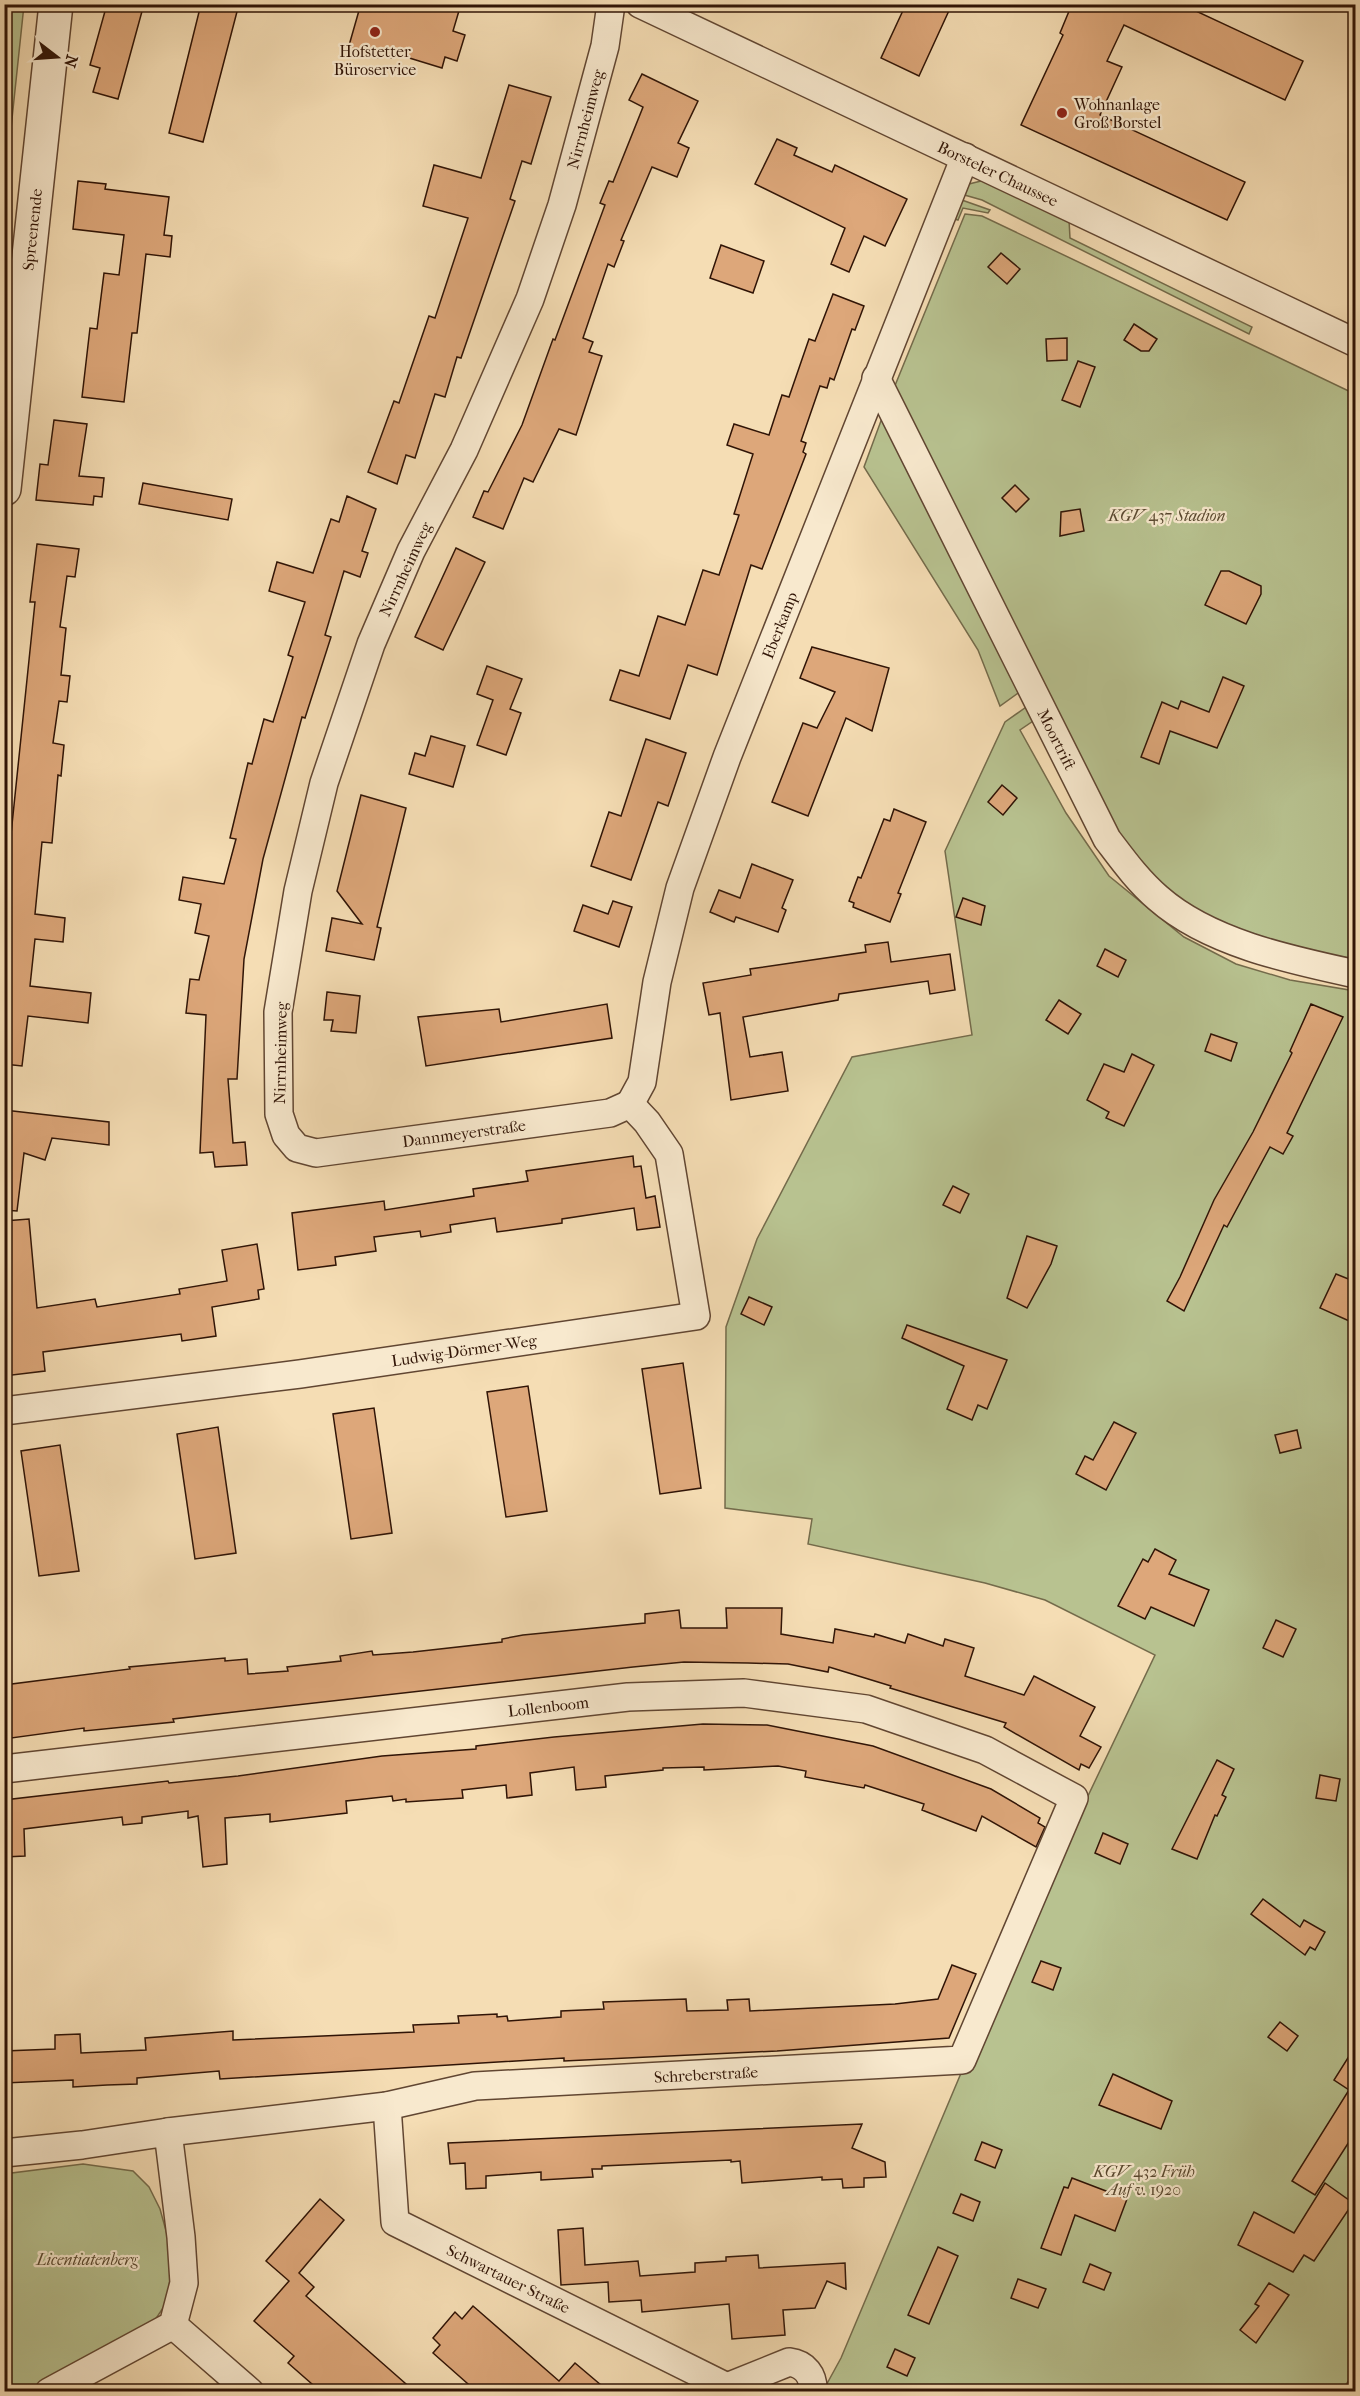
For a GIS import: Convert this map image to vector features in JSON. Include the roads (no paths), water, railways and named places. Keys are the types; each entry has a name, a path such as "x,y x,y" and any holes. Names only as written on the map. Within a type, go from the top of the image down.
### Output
{"street":[{"name":"Spreenende","path":"4,489 56,4"},
{"name":"Nirrnheimweg","path":"297,1148 286,1135 279,1114 278,1012 298,891 324,783 372,644 411,551 464,450 530,299 565,193 605,46 611,4"},
{"name":"Borsteler Chaussee","path":"640,4 1356,343"},
{"name":"Eberkamp","path":"630,1104 642,1082 657,982 680,888 727,757 965,157"},
{"name":"Moortrift","path":"876,378 1107,839 1141,883 1161,901 1194,923 1290,959 1356,974"},
{"name":"Dannmeyerstraße","path":"297,1148 316,1153 610,1113 630,1104"},
{"name":"Ludwig-Dörmer-Weg","path":"4,1411 300,1374 696,1316 669,1154 647,1122 630,1104"},
{"name":"Lollenboom","path":"4,1769 628,1697 744,1694 866,1709 985,1750 1074,1798"},
{"name":"Schreberstraße","path":"4,2153 387,2106 475,2086 962,2060 1074,1798"},
{"name":"Schwartauer Straße","path":"387,2106 395,2222 731,2389 789,2362 796,2363 812,2377 813,2391"},
{"path":"49,2391 173,2325 184,2283 181,2236 168,2132"},
{"path":"173,2325 249,2391"}],"place":[{"name":"Hofstetter Büroservice","path":"375,32"},
{"name":"Wohnanlage Groß Borstel","path":"1062,113"}],"park label":[{"name":"KGV 437 Stadion","path":"1167,515"},
{"name":"KGV 432 Früh Auf v. 1920","path":"1144,2180"},
{"name":"Licentiatenberg","path":"87,2259"}]}
